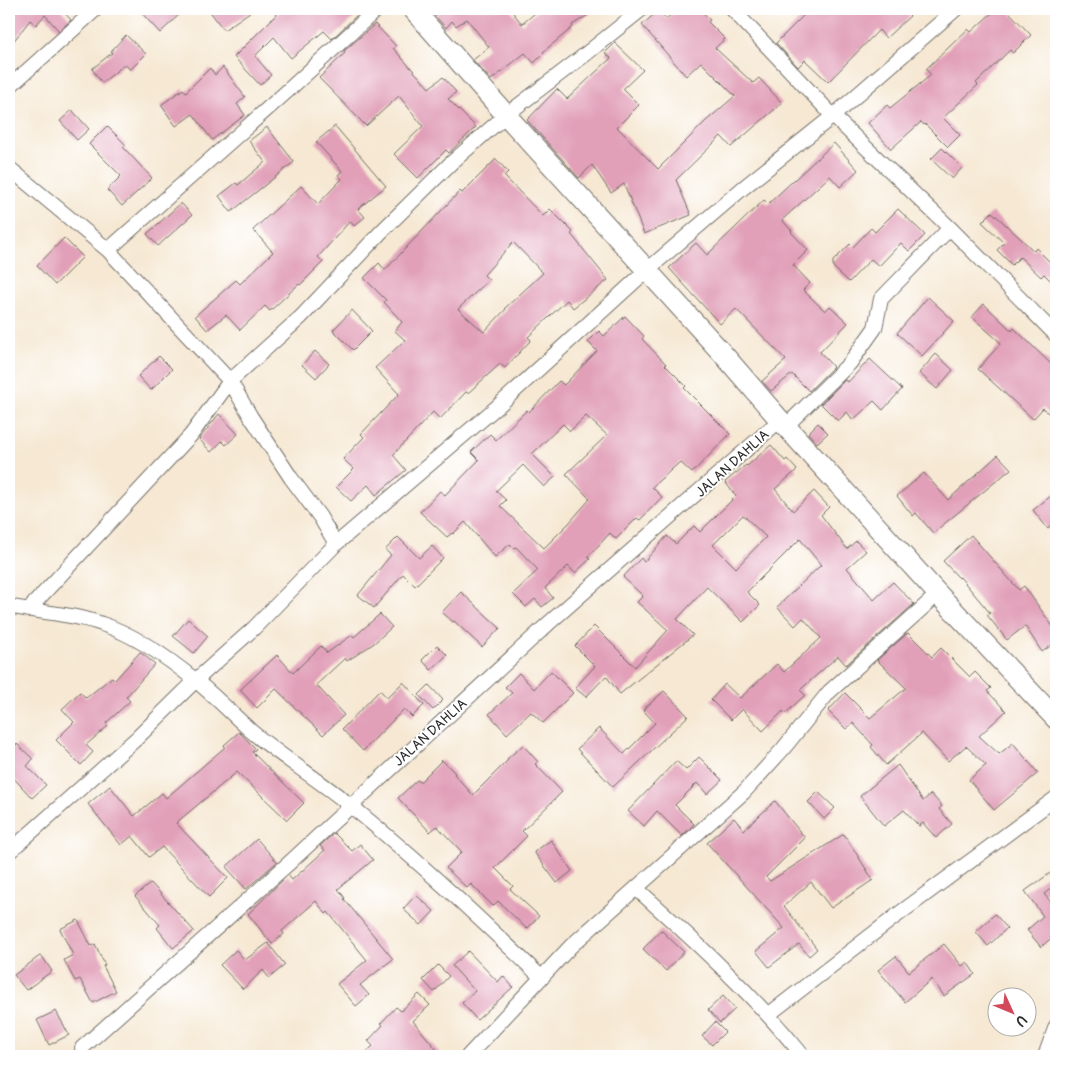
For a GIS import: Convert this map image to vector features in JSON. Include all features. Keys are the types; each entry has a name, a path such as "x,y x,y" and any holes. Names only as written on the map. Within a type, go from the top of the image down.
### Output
{"main road":[{"path":"412,9 938,594 1056,719"}],"street":[{"path":"9,87 96,9"},
{"path":"108,250 377,9"},
{"path":"28,610 191,435 230,381 301,316 381,232 450,164 506,115 642,9"},
{"path":"732,9 833,116 950,228 1056,335"},
{"path":"9,852 137,738 196,680 254,628 336,544 498,406 646,271 833,116 956,9"},
{"path":"9,168 108,250 230,381 251,418 320,517 336,544"},
{"name":"JALAN DAHLIA","path":"82,1048 288,864 350,805 557,617 783,423 850,362 875,328 878,321 881,299 950,228"},
{"path":"468,1056 572,946 744,792 783,749 829,692 938,594"},
{"path":"9,606 70,616 102,624 154,651 196,680 252,732 350,805 430,873 542,978"},
{"path":"768,1015 896,916 1056,798"},
{"path":"637,889 699,945 784,1032 803,1056"},
{"path":"1045,1056 1056,1026"}],"building":[{"path":"14,9 61,9 71,20 59,31 45,15 36,25 30,20 9,47 9,15"},
{"path":"138,9 185,9 160,33"},
{"path":"208,9 254,9 224,30"},
{"path":"282,9 355,9 359,13 332,39 324,31 291,58 274,37 255,56 271,75 260,85 234,57"},
{"path":"443,9 510,9 522,24 540,9 598,9 572,25 573,27 543,52 534,63 525,53 491,80 473,60 489,47 467,19 456,26 452,21 446,28 435,16"},
{"path":"678,9 700,9 710,20 708,22 725,39 715,48 753,83 759,78 782,103 731,147 721,136 676,180 691,215 644,234 624,184 611,193 592,165 579,178 527,120 557,89 567,99 611,58 605,53 615,43 643,70 623,89 639,105 617,127 658,169 706,121 735,96 701,62 686,76 642,25 659,10 666,19"},
{"path":"810,9 903,9 910,16 886,38 879,30 828,82 805,60 798,67 776,43"},
{"path":"996,9 1006,9 1031,35 1013,53 1010,50 976,83 978,85 943,118 960,135 948,147 921,122 891,149 868,123 887,105 890,108 931,75 926,69 968,29 971,32"},
{"path":"375,24 396,46 393,48 429,88 443,77 456,92 448,99 476,127 449,153 446,150 418,178 394,154 423,126 399,96 366,126 319,78 345,53 344,51"},
{"path":"126,35 146,54 130,70 125,64 102,83 92,69 113,52 111,51"},
{"path":"223,67 245,97 237,104 245,115 212,140 193,114 176,126 161,105 183,89 186,92 210,68 215,75"},
{"path":"72,110 89,129 77,140 60,121"},
{"path":"107,126 126,145 123,147 152,178 122,206 107,190 121,176 89,144"},
{"path":"335,126 386,186 358,209 365,217 354,226 350,221 318,257 323,262 270,311 265,306 240,330 226,315 207,330 195,316 236,280 240,284 273,252 253,230 301,186 318,204 342,179 338,175 342,171 316,142"},
{"path":"267,127 294,162 231,212 219,196 236,183 238,185 265,162 249,141"},
{"path":"834,143 858,170 840,187 830,176 782,220 808,250 793,265 810,283 803,290 825,311 830,306 848,323 820,352 833,367 809,391 792,374 771,391 762,381 786,360 736,309 720,324 669,268 696,243 707,255 764,200 768,204"},
{"path":"942,148 962,168 952,179 931,159"},
{"path":"496,159 508,172 504,176 543,216 550,209 573,232 571,234 608,280 573,308 567,300 528,337 531,340 505,368 500,364 468,393 466,392 440,419 433,412 393,455 406,470 376,495 368,485 351,501 336,487 354,469 343,459 364,437 361,434 399,394 375,368 405,340 395,331 402,322 384,302 386,300 364,278 379,263 385,270 460,191 462,193","holes":["513,242 543,273 505,308 484,332 458,309 489,280 484,275"]},
{"path":"181,203 192,215 158,246 147,234"},
{"path":"898,209 925,235 909,251 901,243 879,266 871,259 849,282 833,267 833,261 850,244 853,247 871,228 875,232"},
{"path":"992,212 1034,251 1036,248 1056,268 1056,286 1044,274 1041,277 1020,257 1012,265 997,250 1004,243 982,222"},
{"path":"64,238 83,257 55,285 37,266"},
{"path":"928,297 954,321 922,356 897,333"},
{"path":"984,304 1012,331 1014,328 1056,369 1056,421 1043,408 1033,419 978,369 1001,343 972,317"},
{"path":"352,310 372,331 353,350 333,330"},
{"path":"625,316 644,336 642,339 686,386 684,388 730,434 692,473 680,462 652,487 662,497 640,520 637,518 616,539 610,533 588,557 590,559 575,573 568,566 545,588 553,598 542,607 535,599 526,607 513,594 538,570 516,547 514,548 510,544 495,557 465,522 453,534 447,537 420,512 440,491 445,495 479,460 471,452 490,434 496,440 527,410 529,412 559,381 564,385 597,351 588,342 599,331 604,336","holes":["586,416 607,435 566,474 590,499 544,548 500,506 506,500 496,491 523,465 544,487 555,477 532,454 563,424 570,431"]},
{"path":"315,351 329,364 316,378 302,365"},
{"path":"936,354 953,370 937,389 919,373"},
{"path":"159,356 172,369 151,390 138,376"},
{"path":"870,359 902,389 883,410 874,401 853,420 847,412 838,421 821,404 845,380 848,382"},
{"path":"219,414 238,434 226,445 222,441 211,452 199,439"},
{"path":"818,423 828,433 817,443 808,433"},
{"path":"771,445 785,461 787,459 797,470 775,489 793,511 814,491 829,507 821,515 847,549 856,541 866,551 847,568 874,600 893,582 914,604 846,665 838,656 800,690 805,695 785,714 783,711 763,731 742,709 731,720 711,700 725,684 740,698 777,664 784,672 821,638 803,618 795,626 777,607 821,565 800,539 747,592 760,605 743,622 707,587 677,619 693,635 620,694 606,676 586,697 575,688 595,666 575,646 594,626 635,667 668,630 637,602 643,596 623,577 641,558 644,562 667,536 676,544 694,526 700,532 736,496 725,482","holes":["743,515 766,537 736,568 713,545"]},
{"path":"998,455 1011,469 933,533 916,513 913,516 897,496 924,473 948,500"},
{"path":"1056,492 1056,522 1048,529 1033,510"},
{"path":"971,535 1019,590 1024,586 1056,631 1056,642 1042,652 1025,626 1007,640 987,615 990,613 960,577 943,561"},
{"path":"398,537 419,558 432,546 443,558 415,586 403,574 374,608 358,595 391,555 385,550"},
{"path":"461,592 500,628 482,647 442,612"},
{"path":"380,614 392,627 373,644 347,661 345,658 316,685 344,715 323,735 276,689 257,708 240,690 277,655 293,673 321,646 327,653 352,635 354,637"},
{"path":"188,619 208,636 194,653 173,636"},
{"path":"908,633 932,657 941,648 970,677 975,672 991,688 987,691 1006,711 979,736 999,754 1013,743 1038,773 994,810 969,780 986,765 966,746 948,761 922,733 886,765 871,747 873,745 853,723 846,729 828,711 845,693 870,718 906,688 877,660"},
{"path":"437,645 447,655 431,670 422,660"},
{"path":"140,652 155,664 126,697 130,701 106,723 108,726 86,745 93,752 81,765 56,740 74,722 62,709 80,692 86,698 112,677 115,680"},
{"path":"551,671 573,693 543,723 531,712 507,734 489,714 512,693 505,687 519,673 534,689"},
{"path":"403,682 424,705 412,717 404,709 363,751 342,729 380,690 387,698"},
{"path":"429,685 443,700 433,710 419,695"},
{"path":"664,691 688,716 613,787 577,749 599,728 624,754 655,723 643,710"},
{"path":"239,732 256,749 252,752 304,803 287,820 237,772 176,823 228,878 209,897 162,847 149,857 132,836 121,845 88,804 110,786 134,816 162,793 166,798 225,747 224,745"},
{"path":"17,744 33,759 27,766 46,785 32,798 9,773 9,753"},
{"path":"523,745 538,762 535,764 562,792 522,831 527,836 495,868 513,886 510,889 539,916 527,929 498,901 493,906 471,884 467,888 446,868 462,852 437,826 430,832 398,798 417,780 420,782 442,760 473,795"},
{"path":"699,757 722,780 707,794 697,783 675,805 694,824 682,836 657,811 644,826 628,811 676,761 686,770"},
{"path":"898,765 923,801 931,794 942,806 939,809 952,824 936,838 923,823 919,826 904,810 884,826 860,796"},
{"path":"818,792 835,808 824,819 808,802"},
{"path":"775,801 805,838 766,877 770,881 844,834 873,880 831,908 811,882 784,906 817,949 809,956 799,944 769,967 756,951 784,928 707,843 734,818 744,830"},
{"path":"334,833 352,851 360,844 373,860 338,889 393,959 360,985 369,995 356,1006 337,984 367,960 328,912 326,914 316,901 282,931 284,934 272,944 248,914 288,875 292,880 325,850 320,846"},
{"path":"257,839 277,862 246,889 226,867"},
{"path":"551,840 572,871 557,883 534,852"},
{"path":"1056,869 1056,885 1044,894 1056,906 1056,934 1041,947 1027,930 1043,916 1025,891"},
{"path":"151,883 194,931 173,948 157,928 160,925 135,896"},
{"path":"416,895 434,911 421,925 403,909"},
{"path":"995,914 1007,928 988,946 976,932"},
{"path":"78,920 91,946 95,944 105,965 103,966 116,991 93,1003 80,979 75,981 64,960 73,955 60,929"},
{"path":"661,930 684,952 666,971 643,949"},
{"path":"268,943 285,965 269,978 263,970 243,989 220,965 236,950 245,960"},
{"path":"944,944 962,966 967,962 975,974 944,996 932,979 905,1002 878,970 896,956 909,972"},
{"path":"468,951 498,982 503,976 513,987 477,1020 462,1003 475,991 452,966"},
{"path":"41,955 52,971 26,990 14,975"},
{"path":"438,965 449,976 434,992 423,980"},
{"path":"419,994 430,1005 413,1021 442,1056 362,1056 373,1046 368,1041 383,1025 381,1023 396,1007 401,1011"},
{"path":"723,996 735,1009 720,1023 708,1010"},
{"path":"56,1011 69,1035 49,1045 37,1020"},
{"path":"715,1022 725,1032 712,1045 702,1036"}]}
